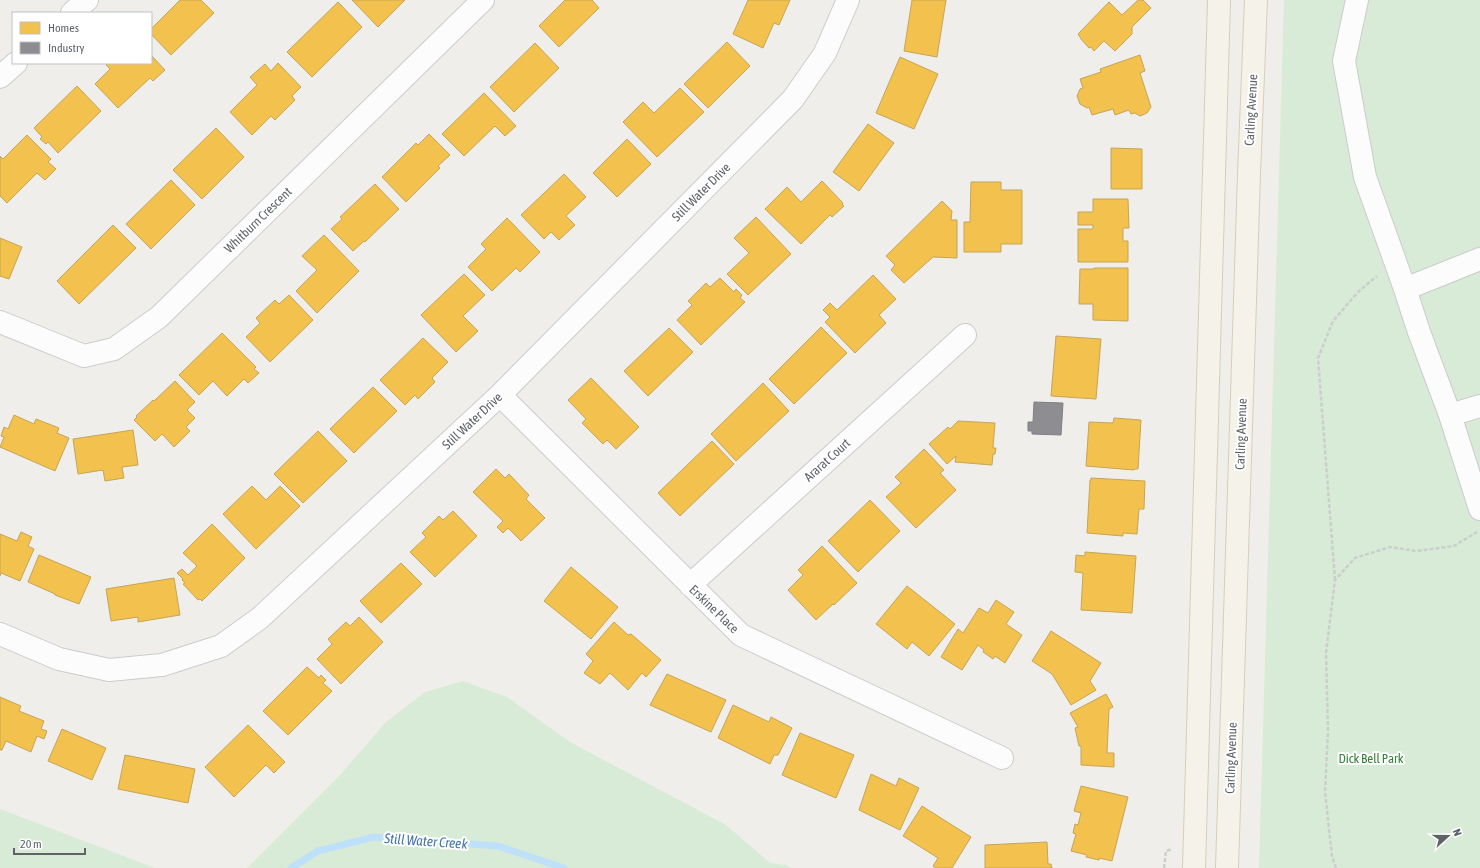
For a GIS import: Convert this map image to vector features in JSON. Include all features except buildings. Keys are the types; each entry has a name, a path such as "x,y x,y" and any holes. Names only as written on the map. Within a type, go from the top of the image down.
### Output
{"main road":[{"path":"1194,868 1219,0"},
{"name":"Carling Avenue","path":"1227,868 1256,0"}],"street":[{"path":"73,12 87,0"},
{"name":"Whitburn Crescent","path":"0,322 84,356 114,349 159,317 483,0"},
{"name":"Still Water Drive","path":"0,634 59,659 108,670 162,664 221,646 260,618 500,395 793,99 825,53 848,0"},
{"path":"1357,0 1344,61 1365,177 1396,261 1419,332 1450,415 1479,518"},
{"path":"0,77 15,64"},
{"path":"1405,289 1480,259"},
{"name":"Ararat Court","path":"690,585 965,335"},
{"name":"Erskine Place","path":"500,395 741,635 1002,758"},
{"path":"1450,415 1480,406"}],"path":[{"path":"1336,868 1332,856 1324,792 1328,731 1326,653 1335,580 1318,358 1333,321 1358,292 1396,261"},
{"path":"1335,580 1355,558 1390,547 1416,551 1454,546 1478,532 1479,518"}],"green space":[{"name":"Dick Bell Park","path":"1284,0 1480,0 1480,868 1259,868"},
{"path":"463,681 507,697 570,742 726,825 770,863 786,865 792,868 247,868 342,773 385,723 425,692"},
{"path":"0,809 155,868 0,868"}],"waterway":[{"name":"Still Water Creek","path":"291,868 318,851 374,837 498,846 564,868"}]}
